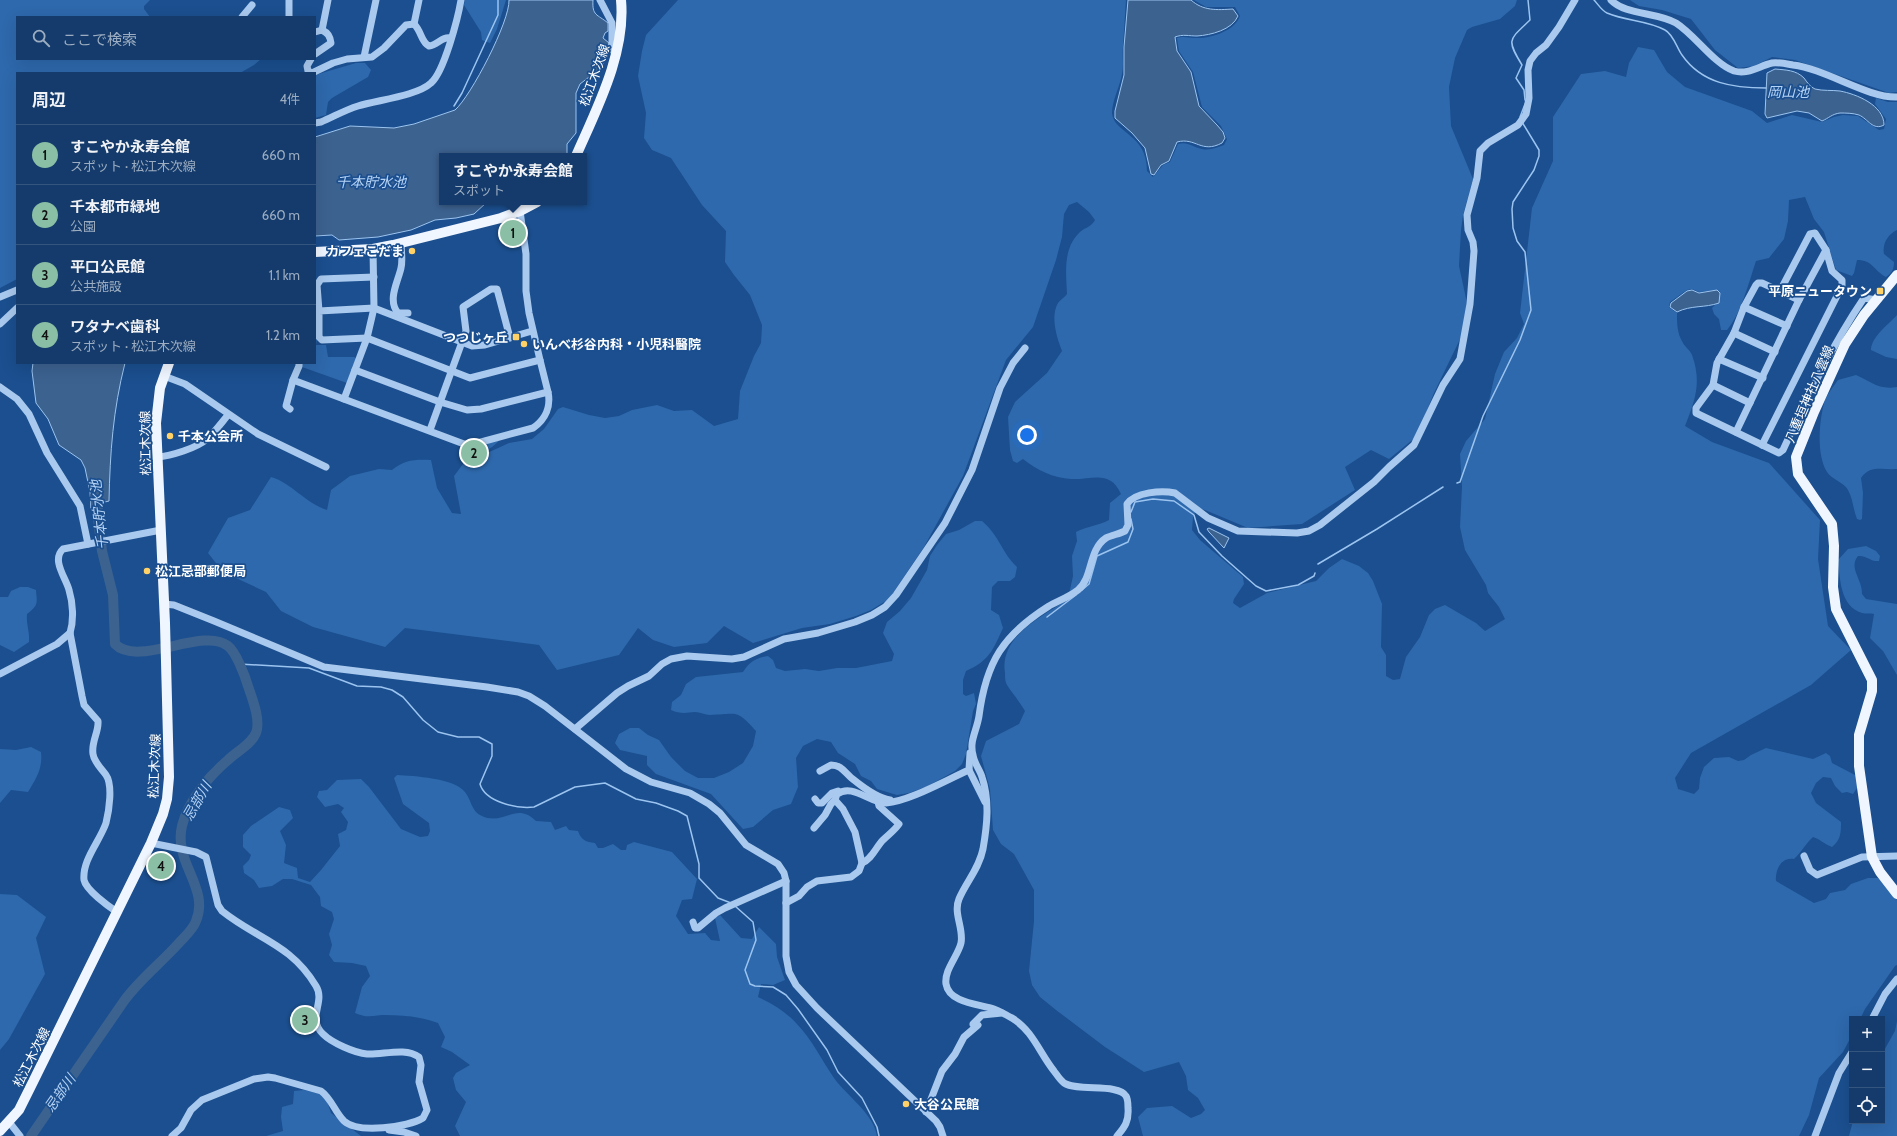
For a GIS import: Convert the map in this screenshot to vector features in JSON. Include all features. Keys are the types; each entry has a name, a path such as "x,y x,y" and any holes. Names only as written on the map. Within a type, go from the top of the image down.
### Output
{"main road":[{"name":"松江木次線","path":"577,153 618,52 622,29 622,0"},
{"path":"316,252 373,249 401,243 501,218 531,205"},
{"name":"八重垣神社八雲線","path":"1897,275 1876,300 1845,344 1814,412 1796,457 1798,474 1832,524 1834,546 1833,587 1836,609 1872,680 1872,692 1859,735 1858,750 1872,857 1880,872 1897,894"},
{"name":"松江木次線","path":"0,1131 19,1110 151,843 163,814 168,786 166,655 157,457 157,410 164,376 169,364"}],"street":[{"path":"283,0 290,16"},
{"path":"289,0 290,16"},
{"path":"316,53 331,43 330,36 319,31 328,0"},
{"path":"364,57 376,0"},
{"path":"414,24 420,0"},
{"path":"316,123 356,107 417,91 427,86 436,77 458,17 461,0"},
{"path":"600,0 612,23 612,50"},
{"path":"987,806 969,770 970,750 984,686 999,651 1011,635 1024,624 1050,606 1077,591 1082,586 1094,555 1102,542 1109,537 1125,531 1128,525 1127,504 1132,499 1152,494 1171,492 1175,493 1208,518 1238,531 1297,534 1309,531 1320,525 1374,482 1388,467 1414,445 1443,386 1460,359 1465,340 1470,304 1474,251 1474,242 1468,230 1467,216 1477,178 1480,151 1488,143 1521,121 1526,114 1529,98 1528,70 1530,61 1536,53 1546,45 1575,0"},
{"path":"1611,0 1615,4 1625,8 1676,23 1689,32 1722,64 1734,70 1748,71 1777,63 1799,66 1880,95 1897,97"},
{"path":"243,16 252,5"},
{"path":"310,60 306,72 316,72 333,63 377,54 406,25 414,24"},
{"path":"414,24 421,31 423,42 429,46 437,44 443,39 451,38"},
{"path":"293,380 470,445 533,428 540,424 549,408 550,402 532,331 526,291 526,254 520,211"},
{"path":"1762,445 1842,286 1842,280 1832,271 1826,250 1817,234 1810,234 1780,291"},
{"path":"401,243 401,267 395,283 394,299 398,313 408,313"},
{"path":"344,399 367,338 374,308 373,249"},
{"path":"1736,432 1787,326 1826,250"},
{"path":"374,277 321,279 317,285 320,339 367,338 451,372 474,378 540,360"},
{"path":"1800,300 1762,283 1758,283 1744,307 1734,333 1716,363 1713,385 1696,408 1696,412 1779,453 1781,453 1803,407 1839,339 1864,298 1876,300"},
{"path":"430,430 462,343 466,326 463,307 492,288 497,289 510,338"},
{"path":"0,297 16,290"},
{"path":"1744,307 1787,326"},
{"path":"319,311 374,308 462,343 479,346 532,331"},
{"path":"0,324 16,309"},
{"path":"1734,333 1775,352"},
{"path":"575,729 617,693 649,676 662,664 671,659 694,656 732,659 744,657 784,639 818,633 855,622 872,615 885,607 904,584 945,523 972,470 1000,388 1013,363 1025,348"},
{"path":"1719,359 1763,378"},
{"path":"290,409 286,406 286,401 299,364"},
{"path":"356,370 440,402 460,408 474,410 548,392"},
{"path":"164,376 186,384 228,415 258,434 326,467"},
{"path":"1713,385 1750,403"},
{"path":"0,387 17,399 29,414 47,452 80,506 90,543"},
{"path":"157,457 167,456 201,443 208,438 228,415"},
{"path":"117,912 91,890 86,885 84,880 87,863 106,823 109,785 106,775 94,758 92,746 98,721 84,705 70,633 73,624 71,600 69,589 61,571 59,556 63,549 161,530"},
{"path":"164,604 174,605 324,667 374,672 518,692 538,701 626,769 640,777 690,793 709,804 720,813 746,845 778,864 784,873 786,881 786,956 789,972 796,986 816,1008 926,1112 940,1127 943,1136"},
{"path":"0,674 57,644 70,633"},
{"path":"972,746 973,757 982,776 986,791 986,832 976,872 958,902 961,940 958,951 946,977 946,985 954,996 1002,1013 1030,1032 1045,1059 1064,1083 1071,1086 1116,1091 1125,1095 1128,1100 1128,1119 1124,1128 1117,1136"},
{"path":"820,771 831,765 842,767 853,780 876,795 897,801"},
{"path":"815,799 818,803 822,803 832,793 839,790 852,791 878,802 897,801 969,770"},
{"path":"814,828 826,815 831,804 835,800 836,794 845,791"},
{"path":"786,903 799,896 817,881 854,875 859,871 862,863 854,828 835,800"},
{"path":"862,863 866,861 884,839 894,832 899,824 879,806 878,802"},
{"path":"151,843 201,853 206,857 218,905 222,911 288,952 307,973 319,991 320,1000 315,1014 316,1021 322,1034 359,1053 399,1052 413,1054 419,1057 421,1065 419,1082 426,1105 426,1114 423,1118 413,1123 359,1127 345,1121 326,1094 321,1091 268,1077 246,1082 202,1100 191,1110 181,1128 172,1136"},
{"path":"1804,856 1810,870 1817,875 1854,859 1897,856"},
{"path":"693,922 695,928 698,928 716,913 786,881"},
{"path":"1874,1016 1885,994 1897,979"},
{"path":"926,1112 942,1071 955,1054 964,1037 978,1025 972,1024 982,1016 1002,1013"},
{"path":"1815,1136 1839,1073 1849,1057"},
{"path":"9,1122 20,1136"},
{"path":"372,1127 404,1132 416,1136"}],"shaded area":[{"path":"0,0 150,0 144,6 144,9 149,16 16,16 16,60 260,60 242,72 16,72 16,280 0,288"},
{"path":"465,0 506,0 497,29 490,43 482,40 481,32 464,5"},
{"path":"678,0 1126,0 1123,71 1113,104 1112,113 1118,126 1136,141 1142,149 1146,158 1147,171 1153,177 1163,165 1170,162 1178,144 1187,144 1208,150 1224,145 1227,139 1221,126 1202,107 1193,72 1179,51 1177,38 1201,38 1221,33 1233,26 1240,16 1235,7 1206,7 1194,0 1517,0 1515,6 1500,19 1472,27 1467,30 1455,58 1449,87 1451,126 1473,179 1463,215 1459,266 1467,303 1463,333 1434,393 1416,437 1389,459 1371,450 1345,467 1355,490 1302,524 1248,528 1197,508 1193,517 1192,530 1200,540 1243,577 1244,584 1233,603 1240,608 1267,593 1316,581 1329,568 1342,559 1359,566 1368,573 1373,581 1382,604 1381,647 1386,655 1386,676 1393,680 1400,679 1406,657 1420,637 1429,615 1435,609 1445,605 1476,623 1485,631 1505,619 1499,607 1488,593 1486,585 1465,550 1460,527 1462,487 1460,454 1466,441 1485,419 1495,374 1504,352 1517,338 1524,324 1520,313 1532,208 1553,161 1553,117 1581,74 1605,71 1626,77 1629,63 1638,47 1654,50 1667,72 1685,87 1752,111 1767,123 1792,115 1822,122 1843,115 1858,116 1879,130 1884,129 1886,119 1875,104 1876,98 1888,102 1897,102 1897,230 1886,240 1884,247 1884,254 1894,262 1893,269 1890,274 1886,277 1870,264 1862,260 1857,260 1852,276 1836,270 1824,232 1814,219 1805,197 1789,200 1788,221 1784,239 1769,258 1756,261 1740,307 1727,330 1721,330 1719,319 1714,314 1712,308 1720,300 1720,292 1717,290 1699,292 1692,289 1687,290 1670,302 1669,307 1677,313 1678,332 1692,355 1697,374 1694,400 1685,426 1712,442 1769,463 1820,520 1818,559 1828,626 1851,650 1811,685 1691,753 1675,778 1678,789 1694,794 1699,789 1700,778 1704,767 1714,758 1729,757 1738,761 1744,760 1766,748 1813,759 1826,753 1830,756 1832,763 1857,776 1859,785 1853,794 1847,792 1842,793 1835,786 1831,778 1823,777 1816,783 1811,793 1816,803 1841,822 1839,839 1832,847 1813,837 1794,859 1789,859 1782,862 1778,869 1776,881 1814,903 1826,899 1830,893 1845,890 1851,884 1868,878 1878,878 1897,898 1897,965 1862,1016 1849,1016 1849,1041 1843,1052 1819,1078 1809,1115 1799,1136 1143,1136 1138,1117 1147,1108 1172,1106 1191,1118 1201,1114 1205,1110 1198,1098 1188,1090 1186,1076 1179,1062 1144,1072 1105,1047 1056,1010 1040,997 1032,985 1029,971 1034,921 1034,890 1014,854 1001,844 993,830 990,789 981,756 986,741 1019,724 1025,711 1006,682 1005,660 1009,648 1015,638 1024,629 1068,599 1073,576 1072,556 1077,541 1076,532 1109,520 1110,503 1121,494 1117,486 1112,481 1106,479 1071,479 1058,477 1034,467 1023,459 1017,463 1013,461 1010,450 1008,417 1015,402 1047,373 1062,351 1056,334 1054,321 1058,303 1067,294 1066,262 1068,254 1073,240 1083,230 1092,225 1095,220 1089,212 1077,202 1069,205 1064,214 1062,237 1056,260 1033,327 1006,360 963,476 924,547 889,599 871,610 830,624 802,628 753,643 724,626 707,643 674,647 653,640 638,628 619,655 557,670 539,645 405,628 385,647 313,627 281,611 266,592 223,572 208,553 228,518 250,510 271,477 286,484 312,503 327,510 331,490 350,476 379,469 392,470 405,462 410,461 431,460 437,488 452,513 461,514 454,476 463,464 509,443 532,439 544,429 558,409 563,407 605,418 619,416 632,410 657,405 674,411 692,410 714,426 738,419 740,391 754,356 761,343 762,325 750,295 725,262 726,231 702,205 671,158 652,150 644,138 646,113 638,76 646,35"},
{"path":"1630,0 1897,0 1897,92 1889,93 1795,60 1772,57 1754,66 1738,68 1715,50 1691,19 1662,10 1639,6"},
{"path":"356,63 365,63 371,70 368,77 332,98 328,102 326,115 316,118 316,75"},
{"path":"1897,315 1897,359 1886,357 1871,350 1874,340"},
{"path":"316,345 326,345 328,357 356,358 347,383 302,367 301,364 316,364"},
{"path":"1856,375 1875,385 1890,388 1897,387 1897,469 1868,471 1861,478 1863,493 1862,519 1860,520 1857,519 1851,497 1846,487 1827,472 1821,456 1820,447 1821,417 1825,400 1838,380"},
{"path":"500,440 483,453 463,460 468,448"},
{"path":"975,521 982,521 988,526 1017,567 1015,577 1010,581 998,581 992,587 991,610 999,615 1003,628 993,649 985,659 966,671 963,680 963,694 966,696 974,693 976,704 973,711 966,754 962,764 955,771 928,786 909,793 897,795 877,789 871,781 861,776 855,764 838,753 831,742 817,739 803,746 796,758 798,787 791,804 773,810 753,827 743,829 711,794 656,774 647,765 647,756 620,750 615,743 619,734 630,728 639,728 648,735 659,740 671,757 685,771 698,778 714,778 729,772 743,763 753,746 756,731 744,719 736,714 706,715 697,712 680,713 671,710 672,702 681,695 686,684 696,677 743,672 748,665 754,661 768,656 773,660 776,668 785,671 805,669 819,671 837,668 856,668 892,661 894,654 883,633 887,622 900,611 911,598 927,570 930,556 946,534 959,530"},
{"path":"1866,546 1876,551 1880,556 1879,561 1864,556 1858,556 1855,561 1855,570 1862,589 1862,594 1866,599 1897,604 1897,675 1883,651 1870,638 1874,614 1862,613 1855,609 1849,604 1842,591 1838,560 1848,549"},
{"path":"20,587 28,587 36,590 37,601 34,608 27,614 29,642 14,652 0,645 0,597 8,597 11,591"},
{"path":"31,747 41,752 40,768 34,783 28,792 11,790 0,803 0,749 16,750"},
{"path":"397,775 433,779 460,787 467,795 474,809 482,816 497,818 522,813 529,815 536,821 551,822 555,830 566,826 569,830 578,831 582,838 586,841 595,843 598,848 603,848 613,844 621,850 626,850 627,845 634,842 672,852 697,879 692,899 682,900 676,916 688,934 705,933 711,940 720,941 715,918 720,915 741,938 752,939 759,927 776,944 777,957 785,980 773,985 761,984 758,997 783,1011 802,1029 839,1085 871,1120 877,1136 460,1136 455,1126 466,1102 456,1090 453,1078 456,1073 470,1065 452,1052 441,1047 445,1037 438,1023 426,1019 399,1015 367,1016 355,1013 362,987 370,976 366,966 352,963 334,962 329,955 332,945 329,934 334,919 332,912 321,906 320,897 311,885 292,879 283,879 272,886 259,888 254,880 244,873 243,866 249,860 251,855 243,847 243,835 251,826 279,807 290,810 293,818 280,831 286,845 284,863 297,868 298,878 310,882 340,846 338,834 346,830 348,822 341,812 344,808 338,804 325,807 317,797 319,791 327,790 337,780 361,779 369,787 401,829 420,837 428,836 430,831 429,823 403,804 394,778"},
{"path":"0,894 17,895 46,917 36,938 45,974 9,1039 0,1050"},
{"path":"1897,1021 1897,1136 1849,1136 1852,1124 1885,1124 1885,1049 1895,1031"},
{"path":"304,1090 320,1094 326,1098 331,1113 361,1136 266,1136 283,1131 281,1117 282,1107 293,1104 294,1091"}],"water":[{"name":"千本貯水池","path":"509,0 593,0 594,12 608,23 608,31 605,33 603,38 609,43 608,52 602,67 580,84 576,93 576,133 567,144 567,153 439,153 439,205 484,205 474,214 456,218 435,220 411,230 378,237 339,240 332,235 316,236 316,137 350,126 394,128 414,124 455,110 462,102 479,75 497,40 508,10"},
{"path":"1128,0 1191,0 1205,8 1233,9 1238,16 1231,25 1215,33 1175,37 1177,51 1191,72 1199,106 1223,132 1225,138 1222,143 1209,147 1184,141 1177,142 1169,161 1161,165 1154,175 1151,174 1145,148 1132,133 1115,118 1115,111 1124,75 1124,47"},
{"name":"岡山池","path":"1775,69 1798,73 1810,86 1815,89 1840,91 1861,98 1874,106 1883,118 1884,125 1877,127 1874,126 1859,115 1849,113 1833,115 1822,121 1809,113 1797,111 1767,118 1765,114 1767,73"},
{"path":"1692,290 1699,293 1717,290 1720,293 1719,303 1708,306 1688,308 1677,312 1670,307 1671,303 1687,291"},
{"name":"千本貯水池","path":"33,364 125,364 113,432 109,501 101,503 102,509 91,510 90,492 85,468 81,460 59,445 48,419 36,403 32,371"},
{"path":"1209,528 1229,538 1224,548 1209,532 1207,529"}],"waterway":[{"path":"454,106 462,93 498,15 498,0"},
{"path":"1525,100 1524,90 1516,78 1522,65 1514,50 1512,40 1530,20 1528,0"},
{"path":"1594,0 1601,9 1607,13 1621,18 1651,24 1668,32 1690,65 1709,78 1742,87 1766,88"},
{"path":"1520,117 1525,104"},
{"path":"1457,483 1460,482 1483,416 1520,340 1531,310 1525,252 1517,241 1513,228 1512,209 1513,202 1534,170 1539,156 1539,150 1522,122"},
{"path":"1318,564 1443,487"},
{"name":"忌部川","path":"31,1136 130,993 186,936 195,924 199,909 198,897 182,851 182,826 189,807 200,790 221,766 251,741 257,728 257,716 245,676 237,659 228,646 217,641 203,641 139,652 125,650 115,644 113,595 102,551 95,496"},
{"path":"1131,512 1135,502 1153,499 1174,501 1194,515 1199,532 1222,556 1256,586 1266,591 1298,585 1314,576 1315,573"},
{"path":"1082,590 1089,584 1097,556 1128,542 1133,529 1131,519"},
{"path":"1047,617 1076,595"},
{"path":"239,664 309,668 357,686 381,687 392,690 403,697 423,720 438,732 458,737 479,737 492,744 492,756 480,784 488,795 502,803 519,807 534,807 575,787 605,783 636,799 656,803 678,811 687,816 699,864 699,878 718,898 731,903"},
{"path":"735,906 753,922 756,940 745,970 750,984 755,986 773,987 786,995 798,1009 827,1050 838,1072 862,1098 877,1127 879,1136"}],"place":[{"name":"すこやか永寿会館","path":"513,233"},
{"name":"カフェこだま","path":"412,251"},
{"name":"平原ニュータウン","path":"1880,291"},
{"name":"つつじヶ丘","path":"516,337"},
{"name":"いんべ杉谷内科・小児科醫院","path":"524,344"},
{"name":"千本公会所","path":"170,436"},
{"name":"千本都市緑地","path":"474,453"},
{"name":"松江忌部郵便局","path":"147,571"},
{"name":"ワタナベ歯科","path":"161,866"},
{"name":"平口公民館","path":"305,1020"},
{"name":"大谷公民館","path":"906,1104"}]}
